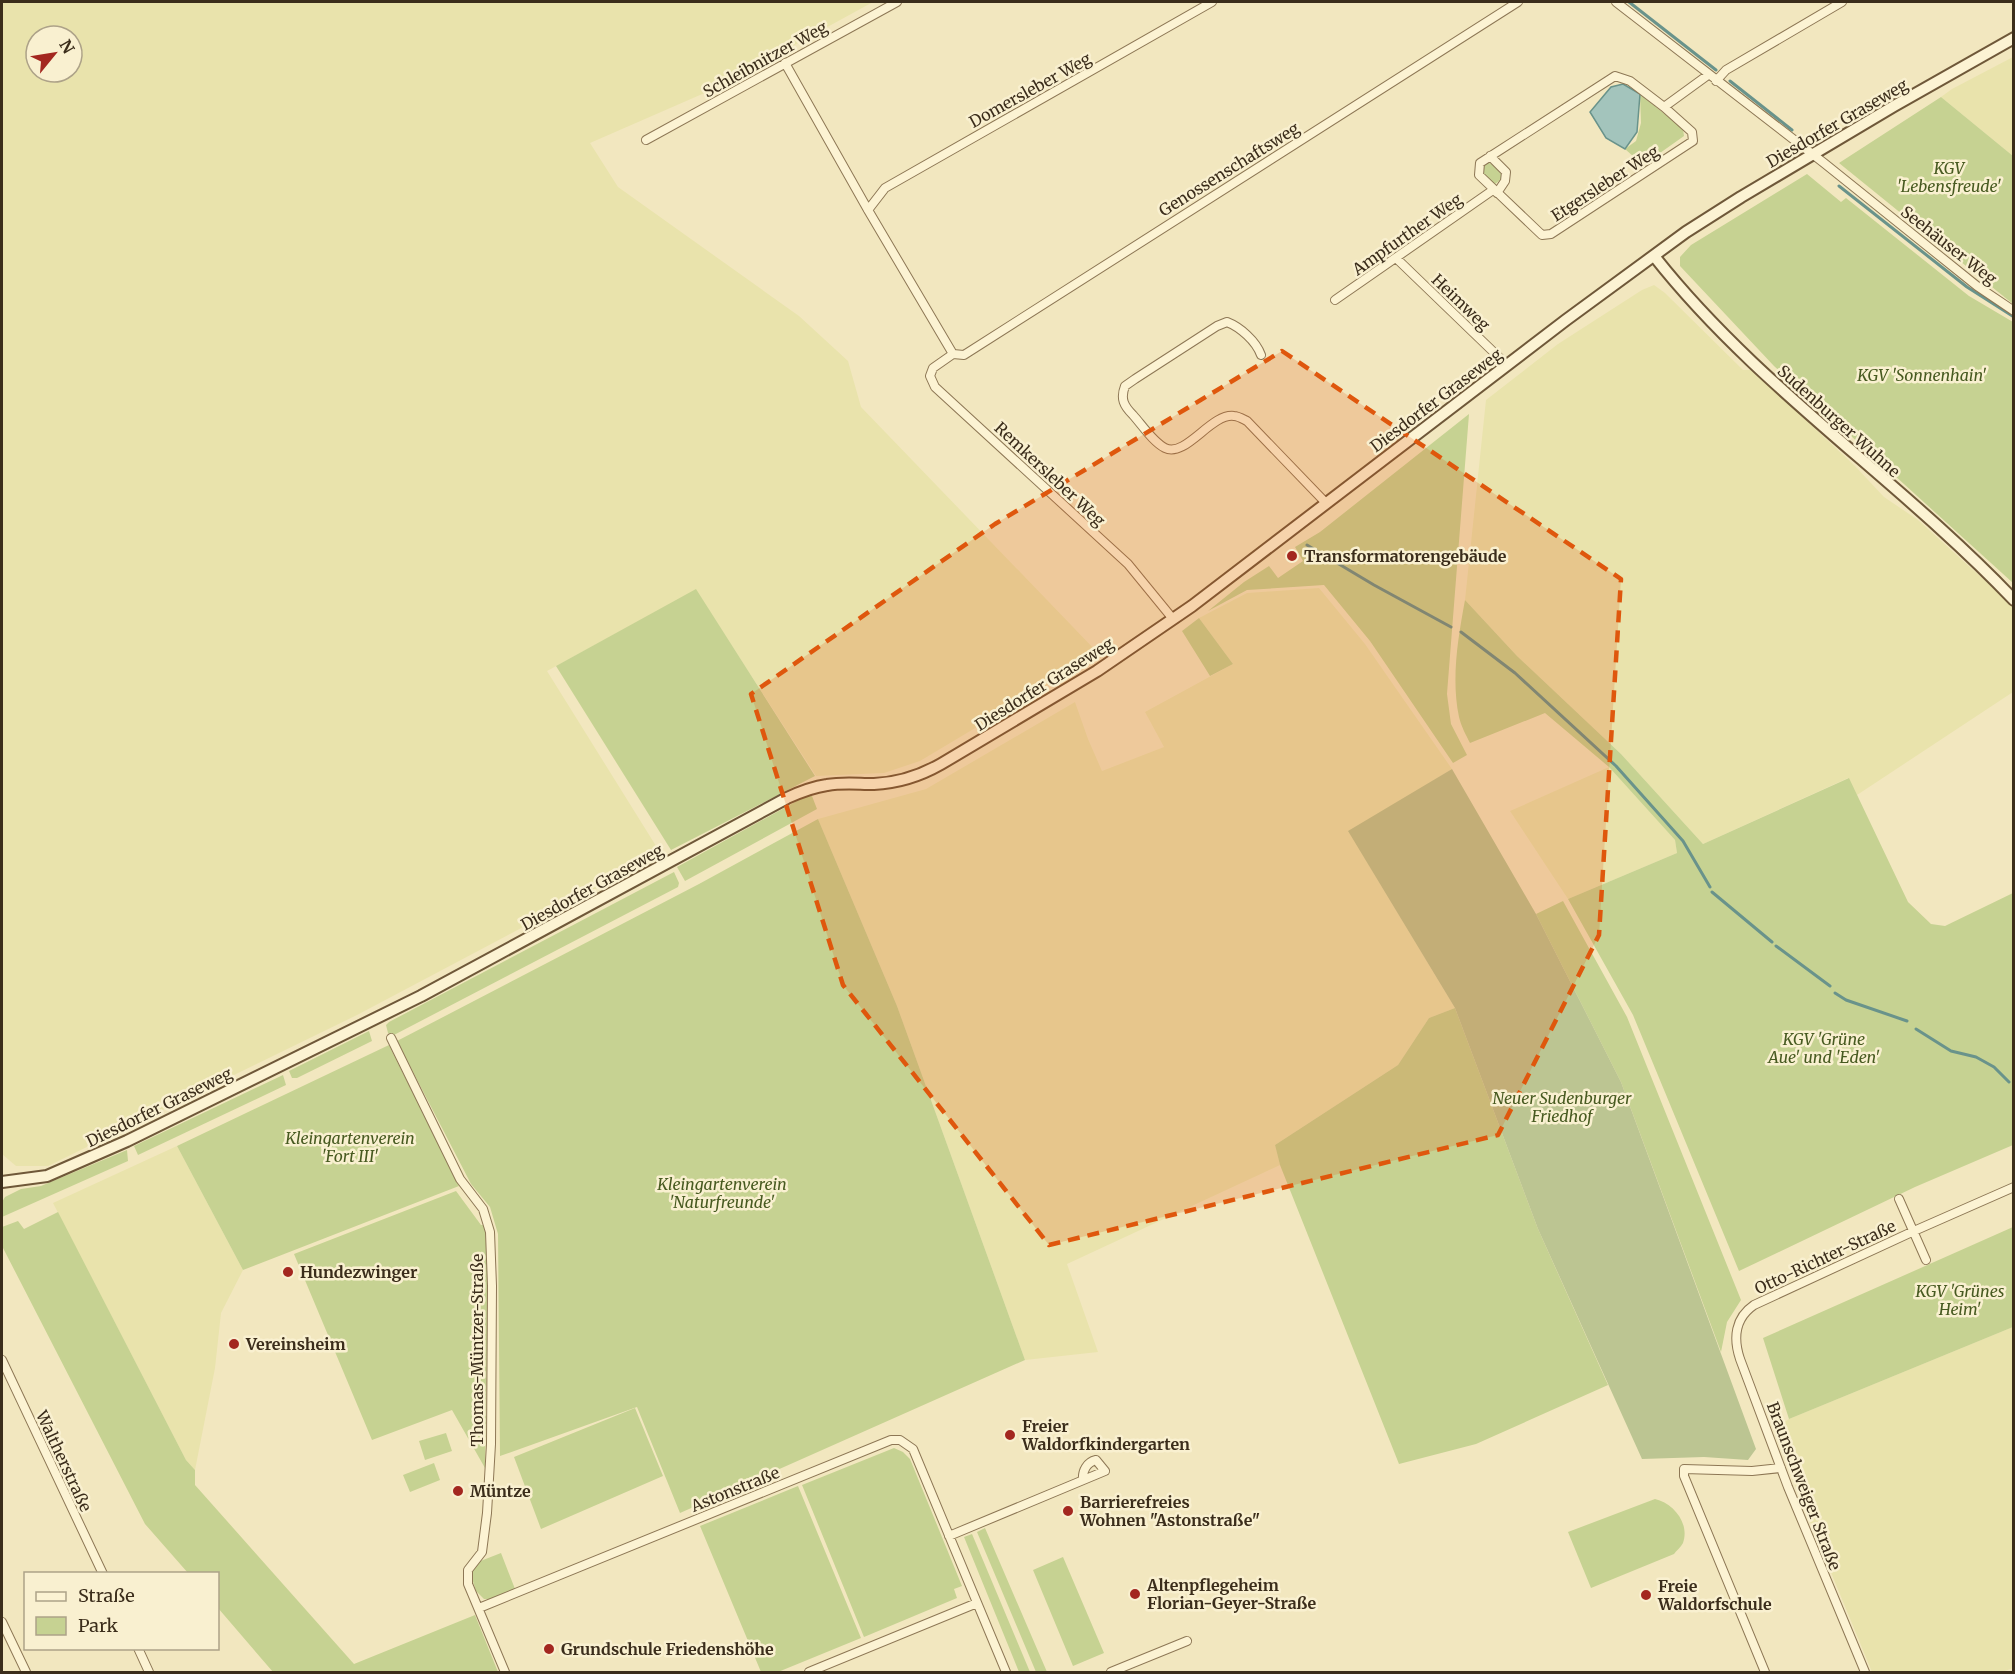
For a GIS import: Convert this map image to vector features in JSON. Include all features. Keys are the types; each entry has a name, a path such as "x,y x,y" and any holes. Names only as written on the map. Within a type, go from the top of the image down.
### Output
{"main road":[{"name":"Diesdorfer Graseweg","path":"2,1182 47,1176 127,1141 421,996 794,795 830,784 894,782 932,769 1097,671 1173,619 1257,558 1507,365 1711,215 2013,38"},
{"name":"Sudenburger Wuhne","path":"1654,256 1680,288 1764,373 1971,558 2013,600"}],"street":[{"name":"Schleibnitzer Weg","path":"646,140 897,2"},
{"name":"Domersleber Weg","path":"868,210 885,188 1212,2"},
{"name":"Genossenschaftsweg","path":"953,354 964,355 1518,2"},
{"name":"Seehäuser Weg","path":"1616,2 1977,286 2013,311"},
{"path":"1716,81 1726,70 1842,2"},
{"path":"785,63 953,354"},
{"path":"1664,107 1708,75"},
{"name":"Etgersleber Weg","path":"1615,76 1630,81 1664,107 1692,132 1693,141 1551,234 1542,235 1479,175 1480,163 1490,156 1615,76"},
{"path":"1490,156 1506,172 1505,181 1495,191"},
{"name":"Ampfurther Weg","path":"1335,300 1495,191"},
{"name":"Heimweg","path":"1396,258 1507,365"},
{"path":"1261,355 1259,349 1237,325 1227,322 1216,326 1125,386 1122,401 1128,411 1163,447 1172,450 1181,447 1220,419 1233,415 1247,421 1326,503"},
{"name":"Remkersleber Weg","path":"953,354 933,368 930,376 935,387 1128,564 1173,619"},
{"name":"Thomas-Müntzer-Straße","path":"391,1038 460,1179 483,1209 490,1232 491,1444 487,1513 482,1552 470,1566 467,1575 468,1584 505,1672"},
{"name":"Otto-Richter-Straße","path":"1748,1309 2013,1187"},
{"name":"Otto-Richter-Straße","path":"1899,1199 1926,1260"},
{"name":"Braunschweiger Straße","path":"1748,1309 1737,1326 1736,1345 1781,1468 1865,1672"},
{"name":"Waltherstraße","path":"2,1360 101,1572"},
{"name":"Astonstraße","path":"479,1608 891,1440 900,1440 913,1449 1006,1672"},
{"path":"1765,1672 1684,1476 1684,1468 1752,1471 1781,1468"},
{"path":"949,1536 1083,1480"},
{"path":"808,1672 977,1603"},
{"path":"2,1622 26,1672"},
{"path":"1111,1672 1187,1641"},
{"path":"139,1650 149,1672"}],"highlighted area":[{"path":"1282,351 1621,579 1599,935 1498,1135 1049,1245 843,985 751,694 995,524"}],"shaded area":[{"path":"2,2 873,2 716,88 590,143 618,187 799,316 848,361 861,407 1099,654 920,761 884,773 816,776 696,590 547,671 661,854 357,1015 48,1166 16,1166 2,1154"},
{"path":"2013,57 2013,156 1941,97"},
{"path":"1654,285 1665,293 1743,370 1751,370 1781,397 1855,466 1884,497 1918,520 2014,607 2013,692 1857,795 1848,778 1703,844 1621,754 1517,656 1465,600 1486,400 1558,344 1642,290"},
{"path":"1319,588 1365,644 1452,769 1349,832 1455,1008 1429,1018 1398,1065 1275,1145 1280,1165 1067,1264 1098,1352 1025,1360 897,1006 818,819 926,789 1075,702 1102,771 1164,747 1145,712 1233,664 1199,618 1247,593"},
{"path":"1609,767 1675,840 1677,853 1568,899 1510,811"},
{"path":"177,1146 243,1270 221,1313 215,1368 195,1470 186,1460 53,1203"},
{"path":"2013,1327 2013,1668 2002,1672 1872,1672 1791,1475 1789,1452 1778,1426 1789,1419"}],"green space":[{"path":"1640,94 1683,129 1684,136 1643,165 1625,149 1636,141 1641,123"},
{"name":"KGV 'Lebensfreude'","path":"1941,97 2013,156 2013,304 1839,163"},
{"path":"1487,162 1496,168 1503,178 1495,184 1482,171"},
{"name":"KGV 'Sonnenhain'","path":"1807,174 1841,202 1846,198 1969,296 2013,322 2013,583 1774,366 1680,266 1680,257 1691,245"},
{"path":"1469,414 1447,694 1451,724 1467,755 1453,763 1370,641 1324,585 1247,590 1208,611 1244,582 1269,566 1278,578 1303,561 1295,547 1320,532"},
{"path":"696,589 815,776 671,850 556,666"},
{"name":"KGV 'Grüne Aue' und 'Eden'","path":"1465,600 1517,656 1621,754 1703,844 1849,778 1908,902 1931,924 1945,926 2013,893 2013,1145 1915,1187 1739,1271 1633,1015 1568,899 1677,853 1675,840 1609,767 1545,713 1470,743 1460,720 1456,688 1458,644"},
{"path":"1199,618 1233,664 1210,676 1182,631"},
{"name":"Neuer Sudenburger Friedhof","path":"1452,769 1536,914 1621,1082 1756,1449 1748,1460 1704,1457 1642,1459 1538,1229 1455,1008 1348,831"},
{"path":"806,796 812,796 817,809 685,881 677,867"},
{"name":"Kleingartenverein 'Naturfreunde'","path":"818,819 897,1006 1025,1360 680,1513 637,1407 500,1456 498,1234 490,1207 471,1184 397,1041 699,884"},
{"path":"674,872 679,883 678,887 392,1036 388,1033 386,1025 389,1022"},
{"path":"1563,901 1627,1017 1741,1300 1727,1322 1721,1352 1621,1082 1536,914"},
{"path":"1455,1008 1538,1229 1608,1385 1476,1444 1399,1464 1280,1165 1275,1145 1398,1065 1429,1018"},
{"path":"369,1031 372,1041 297,1078 292,1078 289,1071"},
{"name":"Kleingartenverein 'Fort III'","path":"389,1045 459,1186 243,1270 177,1146"},
{"path":"283,1075 286,1085 138,1155 134,1146"},
{"path":"127,1150 128,1161 2,1217 2,1202 5,1197 21,1189 41,1186"},
{"path":"456,1191 481,1225 485,1225 488,1283 485,1468 452,1410 372,1440 294,1254"},
{"path":"58,1212 186,1460 195,1470 195,1485 354,1664 475,1615 498,1672 273,1672 219,1609 219,1572 187,1572 145,1524 2,1246 2,1227 18,1221 24,1229"},
{"name":"KGV 'Grünes Heim'","path":"2013,1227 2013,1327 1789,1419 1763,1338"},
{"path":"635,1408 663,1476 541,1529 514,1457"},
{"path":"446,1433 452,1451 425,1460 419,1441"},
{"path":"894,1448 903,1452 910,1459 962,1586 954,1589 957,1598 864,1637 802,1485"},
{"path":"434,1463 440,1480 410,1492 403,1475"},
{"path":"798,1486 861,1638 778,1672 761,1672 700,1526"},
{"path":"1655,1499 1674,1509 1682,1521 1685,1536 1683,1543 1674,1554 1591,1588 1568,1532"},
{"path":"985,1528 1047,1672 1036,1672 977,1532"},
{"path":"972,1534 1030,1672 1019,1672 964,1537"},
{"path":"501,1553 515,1589 492,1599 484,1599 476,1591 470,1572 478,1562"},
{"path":"1063,1557 1104,1653 1073,1666 1033,1570"}],"water":[{"path":"1623,84 1640,94 1637,132 1625,149 1606,138 1590,112 1611,87"}],"waterway":[{"path":"1629,2 1716,70"},
{"path":"1730,81 1792,130"},
{"path":"1839,186 1967,287 2014,317"},
{"path":"1307,545 1451,627"},
{"path":"1461,632 1515,673 1616,766 1683,841 1710,887"},
{"path":"1712,892 1772,942"},
{"path":"1776,946 1830,986"},
{"path":"1835,993 1846,1000 1907,1021"},
{"path":"1916,1029 1951,1051 1976,1057 1994,1067 2009,1082"}],"place":[{"name":"Transformatorengebäude","path":"1292,556"},
{"name":"Hundezwinger","path":"288,1272"},
{"name":"Vereinsheim","path":"234,1344"},
{"name":"Freier Waldorfkindergarten","path":"1010,1435"},
{"name":"Müntze","path":"458,1491"},
{"name":"Barrierefreies Wohnen \"Astonstraße\"","path":"1068,1511"},
{"name":"Altenpflegeheim Florian-Geyer-Straße","path":"1135,1594"},
{"name":"Freie Waldorfschule","path":"1646,1595"},
{"name":"Grundschule Friedenshöhe","path":"549,1649"}]}
